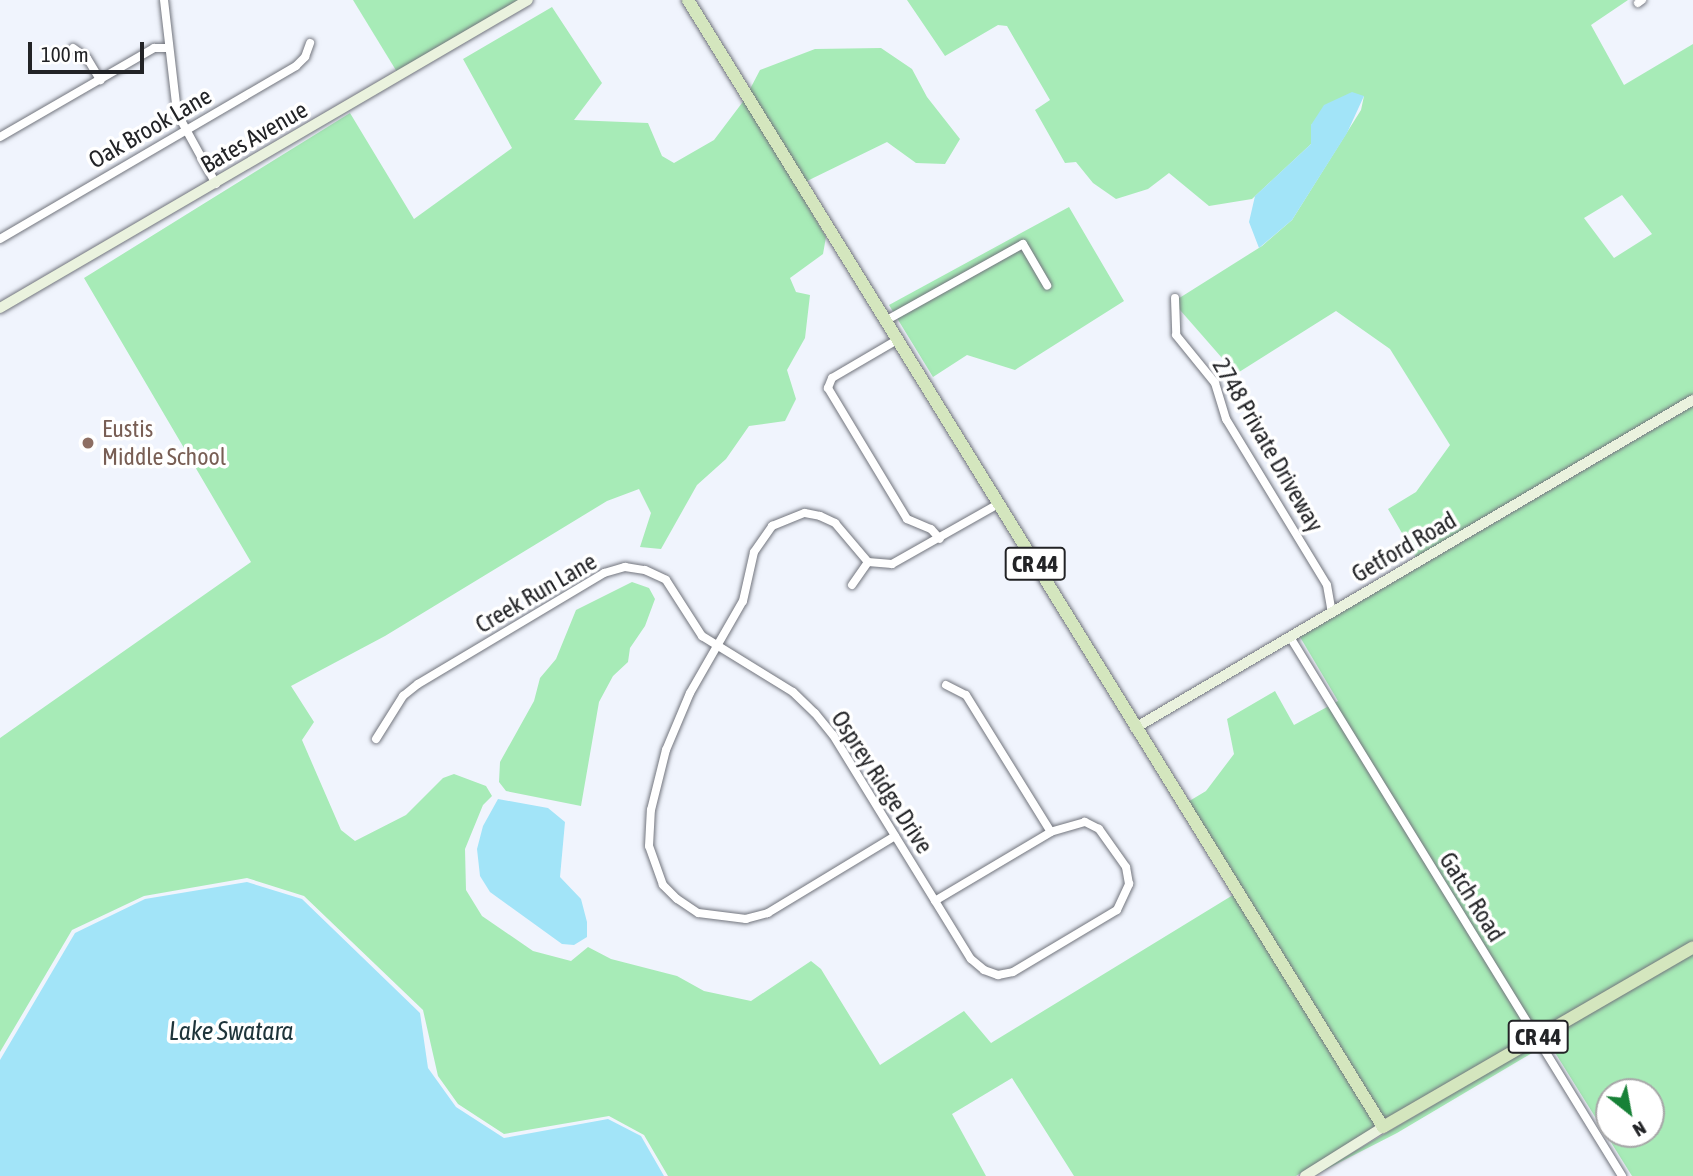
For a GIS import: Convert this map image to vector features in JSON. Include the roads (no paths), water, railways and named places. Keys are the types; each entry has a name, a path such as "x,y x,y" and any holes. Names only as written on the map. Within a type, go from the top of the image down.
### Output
{"main road":[{"name":"CR 44","path":"688,0 1383,1127 1693,947"}],"street":[{"path":"164,0 172,97 184,130 216,184"},
{"name":"Bates Avenue","path":"0,308 528,0"},
{"name":"Oak Brook Lane","path":"0,239 296,66 310,43"},
{"path":"73,48 87,58 100,80"},
{"path":"0,137 154,48 167,48"},
{"path":"885,321 1023,244 1047,285"},
{"name":"2748 Private Driveway","path":"1175,298 1176,335 1215,383 1226,419 1327,585 1332,613"},
{"path":"897,340 832,378 828,388 907,519 931,529 940,539"},
{"name":"Getford Road","path":"1135,727 1693,400"},
{"path":"895,836 768,913 746,919 698,913 663,885 649,846 651,810 666,750 716,647 743,601 761,537 788,517 805,513 835,523 868,562 892,564 998,505"},
{"path":"852,585 868,562"},
{"name":"Creek Run Lane","path":"376,739 403,696 418,684 604,573 625,568 666,580 680,596 694,626 716,647"},
{"name":"Gatch Road","path":"1290,637 1622,1176"},
{"name":"Osprey Ridge Drive","path":"716,647 793,692 815,713 971,959 998,975 1013,972 1117,910 1129,884 1126,867 1100,829 1085,822 1051,832 935,901"},
{"path":"946,685 966,695 1051,832"},
{"path":"1305,1176 1383,1127"}],"water":[{"path":"1352,92 1364,96 1347,133 1292,220 1259,248 1249,222 1255,196 1311,144 1311,125 1324,105"},
{"path":"498,799 548,808 565,822 560,877 581,899 587,922 587,937 574,945 562,944 490,892 480,876 477,849 483,826"},
{"name":"Lake Swatara","path":"247,882 302,899 420,1013 428,1068 456,1107 504,1138 608,1119 641,1136 664,1176 0,1176 0,1060 75,933 145,899"}],"place":[{"name":"Eustis Middle School","path":"88,443"}]}
